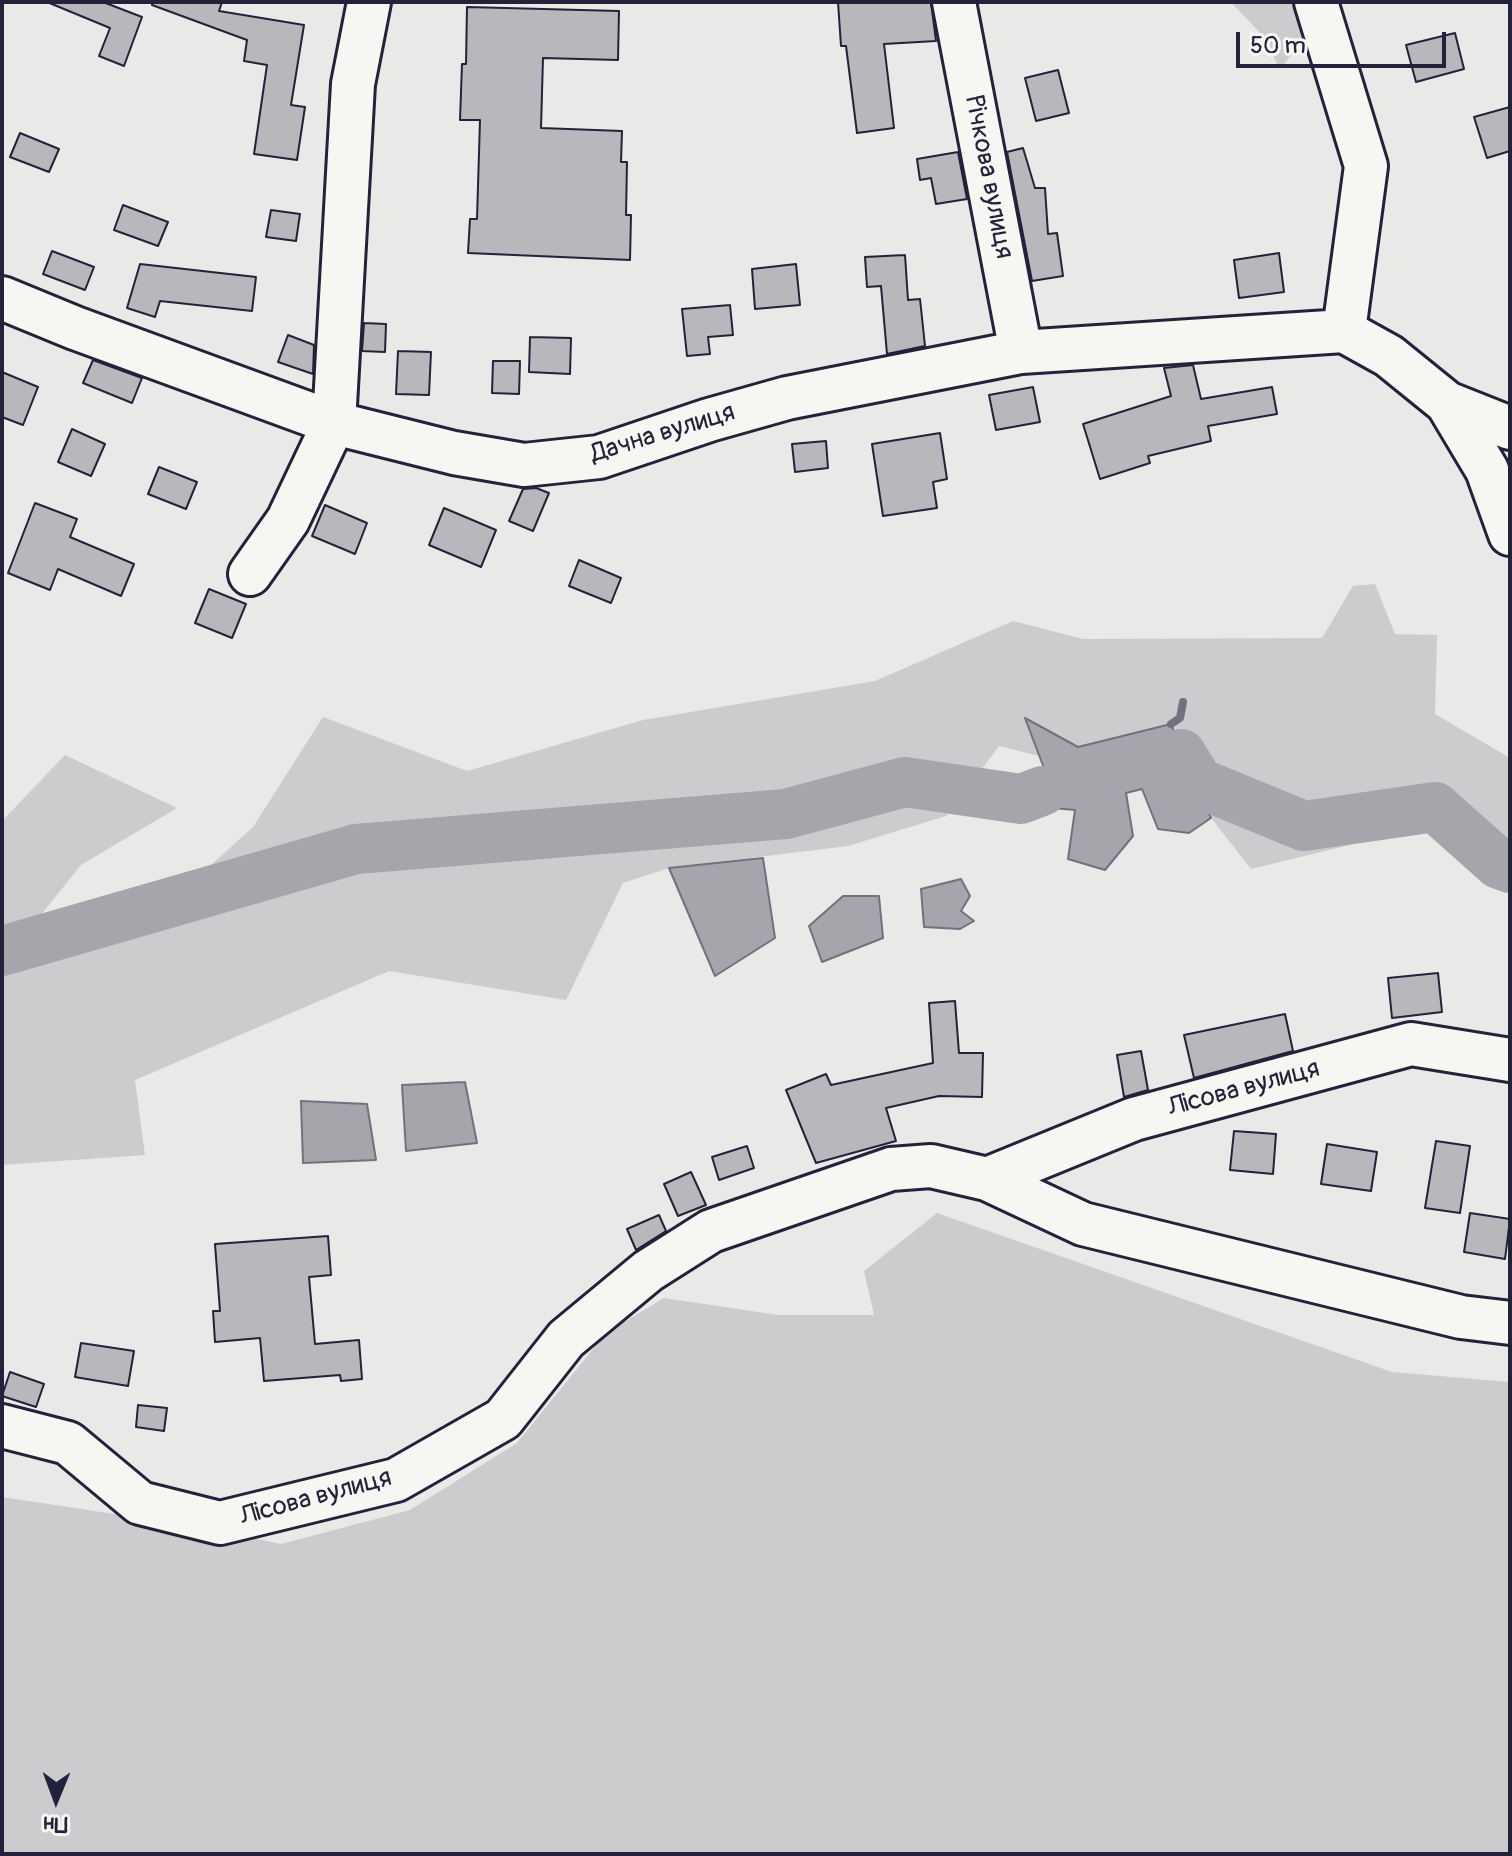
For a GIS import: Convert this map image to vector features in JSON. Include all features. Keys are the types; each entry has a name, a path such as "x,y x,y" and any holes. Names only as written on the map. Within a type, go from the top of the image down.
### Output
{"street":[{"path":"250,574 288,520 334,423 353,84 369,2"},
{"name":"Річкова вулиця","path":"954,2 1021,352"},
{"path":"1316,2 1366,166 1344,331 1389,356 1447,403 1510,428"},
{"name":"Дачна вулиця","path":"2,298 334,423 454,453 524,465 599,457 787,398 1021,352 1344,331"},
{"path":"1447,403 1487,470 1510,534"},
{"name":"Лісова вулиця","path":"987,1179 1134,1119 1411,1044 1510,1060"},
{"name":"Лісова вулиця","path":"2,1426 68,1443 140,1503 220,1523 396,1480 503,1419 566,1339 648,1271 711,1231 891,1169 931,1166 987,1179 1083,1224 1461,1317 1510,1323"}],"shaded area":[{"path":"1231,2 1307,2 1311,19 1295,50 1280,69 1261,34"},
{"path":"1375,584 1395,634 1437,635 1435,714 1510,758 1510,873 1502,887 1431,825 1251,869 1211,818 1224,771 1171,725 1078,747 1025,718 1039,756 999,746 946,816 848,846 669,868 623,883 566,1000 389,971 135,1080 145,1155 2,1165 2,821 65,755 177,808 81,865 23,937 127,941 253,827 323,717 467,771 643,720 875,681 1013,621 1083,639 1322,638 1353,586"},
{"path":"1025,718 1078,747 1171,724 1211,818 1189,833 1158,829 1142,789 1126,793 1133,836 1105,870 1068,859 1075,810 963,800 989,782 1047,776"},
{"path":"763,858 775,938 715,976 669,868"},
{"path":"961,879 970,896 961,911 974,921 960,929 924,927 921,889"},
{"path":"843,896 879,896 883,938 822,962 809,926"},
{"path":"465,1082 477,1143 406,1151 402,1085"},
{"path":"301,1101 367,1104 376,1160 303,1163"},
{"path":"937,1213 1392,1372 1510,1382 1510,1854 2,1854 2,1497 200,1527 281,1544 410,1510 517,1443 606,1333 664,1298 778,1315 874,1315 864,1271"}],"building":[{"path":"47,2 103,2 142,17 124,66 99,56 110,28"},
{"path":"152,2 222,2 219,11 304,25 291,105 305,107 297,160 254,154 267,65 244,61 247,40 152,5"},
{"path":"838,2 931,2 936,41 884,44 894,128 857,133 846,46 841,46"},
{"path":"467,7 619,11 618,60 543,58 541,128 622,131 621,162 627,162 626,215 631,215 630,260 468,253 470,219 477,219 480,120 460,120 462,64 466,64"},
{"path":"1455,33 1464,69 1416,82 1406,45"},
{"path":"1058,70 1069,113 1036,121 1025,78"},
{"path":"1510,107 1510,151 1487,158 1474,117"},
{"path":"20,133 59,149 49,172 10,157"},
{"path":"1023,148 1035,188 1045,188 1048,234 1057,233 1063,276 1032,281 1007,152"},
{"path":"958,152 967,199 936,204 931,178 920,180 917,159"},
{"path":"123,205 168,222 158,246 114,230"},
{"path":"271,210 300,214 296,241 266,237"},
{"path":"52,251 94,267 85,290 43,274"},
{"path":"1279,253 1284,292 1239,298 1234,260"},
{"path":"905,255 908,300 920,299 925,346 887,354 881,286 867,287 865,257"},
{"path":"140,264 256,277 252,311 160,301 155,317 127,308"},
{"path":"796,264 800,305 755,309 752,269"},
{"path":"730,305 733,335 708,337 710,354 687,356 682,309"},
{"path":"364,323 386,324 385,352 362,351"},
{"path":"288,335 314,345 313,374 278,362"},
{"path":"530,337 571,338 570,374 529,372"},
{"path":"398,351 431,352 429,395 396,394"},
{"path":"93,360 142,378 132,403 83,383"},
{"path":"493,361 520,361 519,394 492,393"},
{"path":"1193,365 1201,399 1272,387 1277,414 1208,426 1211,441 1148,456 1150,463 1100,479 1083,424 1171,396 1164,368"},
{"path":"2,372 38,387 23,425 2,417"},
{"path":"1033,387 1040,422 996,430 989,395"},
{"path":"72,429 105,444 91,476 58,462"},
{"path":"940,433 947,479 933,482 937,508 883,516 872,444"},
{"path":"826,441 828,468 795,472 792,444"},
{"path":"159,467 197,482 186,509 148,494"},
{"path":"536,488 549,493 533,531 509,521 523,489"},
{"path":"35,503 77,519 70,537 134,564 121,596 58,569 50,590 8,573"},
{"path":"325,505 367,523 355,554 312,536"},
{"path":"444,508 496,530 481,567 429,545"},
{"path":"579,560 621,578 611,603 569,586"},
{"path":"209,589 246,604 232,638 195,623"},
{"path":"1438,973 1442,1012 1392,1018 1388,978"},
{"path":"955,1001 959,1053 983,1053 982,1097 939,1096 886,1108 896,1141 816,1163 786,1090 826,1074 831,1085 933,1063 929,1003"},
{"path":"1285,1014 1293,1051 1194,1078 1184,1035"},
{"path":"1141,1051 1148,1090 1124,1097 1117,1055"},
{"path":"1234,1131 1276,1134 1273,1174 1230,1170"},
{"path":"1436,1141 1470,1146 1460,1213 1425,1208"},
{"path":"1327,1144 1377,1152 1371,1191 1321,1184"},
{"path":"747,1146 754,1168 719,1180 712,1157"},
{"path":"691,1172 706,1205 678,1216 664,1184"},
{"path":"1470,1213 1510,1219 1505,1259 1464,1252"},
{"path":"659,1215 666,1231 636,1250 627,1229"},
{"path":"328,1236 331,1275 309,1277 315,1344 359,1340 362,1379 341,1381 340,1375 264,1381 260,1338 215,1342 213,1311 220,1311 215,1244"},
{"path":"81,1343 134,1351 128,1386 75,1377"},
{"path":"10,1372 44,1384 36,1407 2,1396"},
{"path":"138,1405 167,1408 164,1431 136,1427"}],"waterway":[{"path":"1171,724 1180,718 1183,702"},
{"path":"1129,764 1181,754 1199,783 1304,826 1435,807 1499,864 1510,868"},
{"path":"2,951 356,849 786,814 905,782 1021,799 1042,791"}]}
